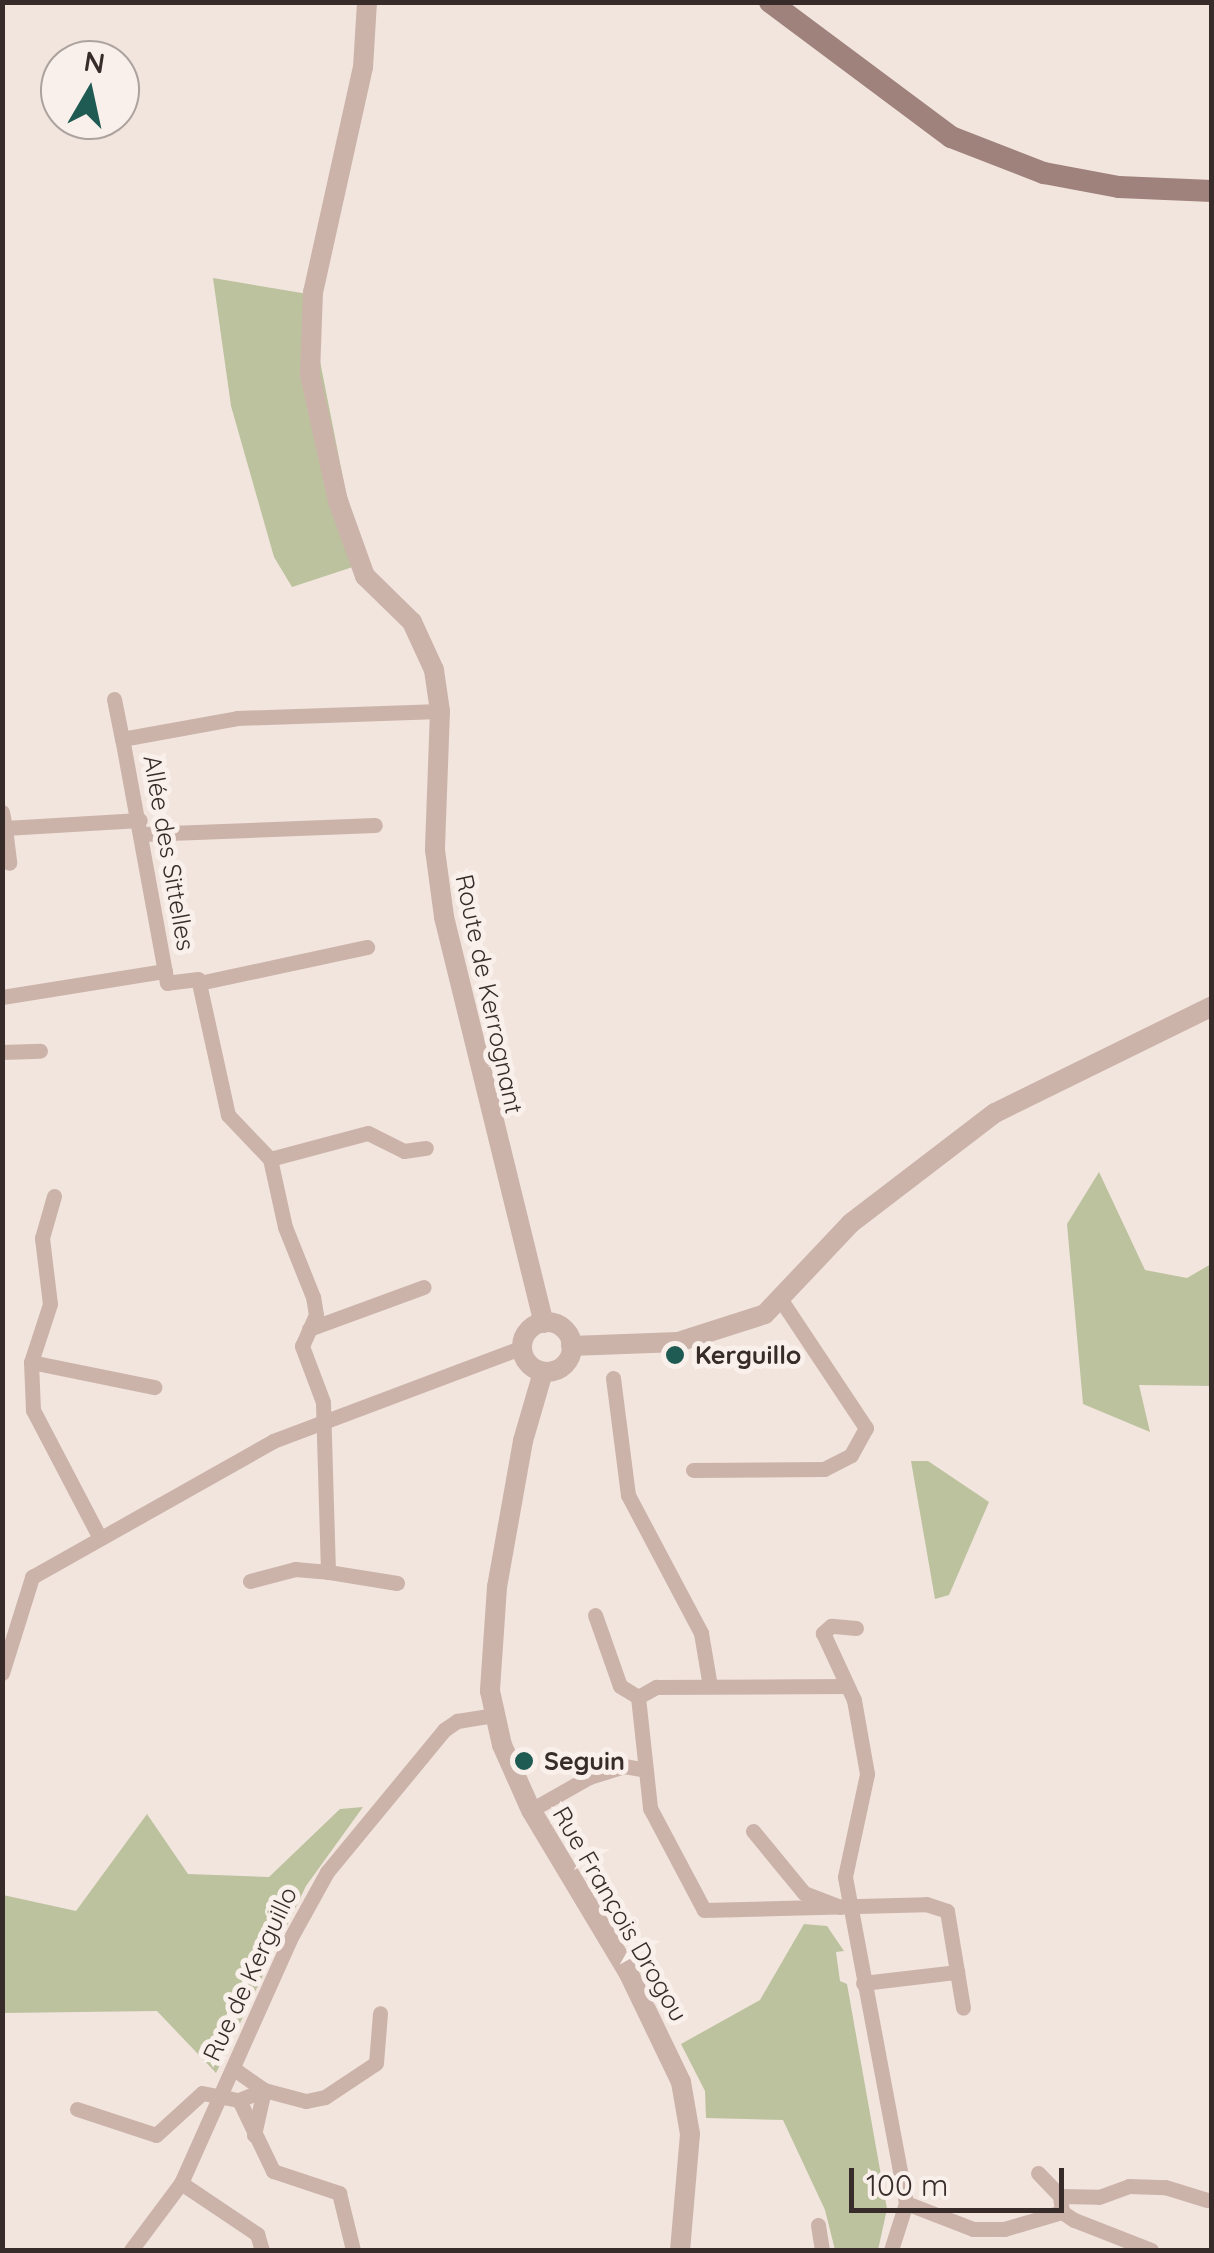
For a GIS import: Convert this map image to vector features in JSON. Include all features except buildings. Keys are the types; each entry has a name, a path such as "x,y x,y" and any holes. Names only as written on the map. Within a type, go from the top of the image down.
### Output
{"main road":[{"path":"770,2 951,136 1044,174 1212,191"}],"street":[{"name":"Route de Kerrognant","path":"367,2 363,66 326,217 308,346 338,502 365,576 423,638 440,710 435,850 444,917 544,1322"},
{"path":"1182,190 1212,178"},
{"name":"Allée des Sittelles","path":"114,699 142,827 167,983 199,983 228,1114 253,1149 270,1159"},
{"name":"Allée des Sittelles","path":"122,739 237,718 440,710"},
{"path":"9,862 4,820 142,827 375,825"},
{"path":"199,983 367,947"},
{"path":"2,997 165,971"},
{"path":"571,1346 678,1342 726,1331 780,1300 851,1223 995,1113 1212,1006"},
{"path":"2,1052 40,1051"},
{"path":"328,1572 323,1402 302,1346 309,1330 313,1297 285,1227 270,1159 368,1133 404,1151 426,1148"},
{"path":"54,1196 42,1238 50,1304 32,1362 33,1410 98,1536"},
{"path":"309,1330 424,1287"},
{"path":"692,1470 824,1469 851,1455 866,1428 780,1300"},
{"path":"544,1322 563,1328 571,1346 566,1362 543,1372 532,1368 522,1348 524,1336 544,1322"},
{"path":"2,1673 32,1577 98,1536 321,1422 522,1348"},
{"path":"32,1362 154,1387"},
{"name":"Rue François Drogou","path":"543,1372 523,1442 495,1601 488,1669 494,1715 532,1810 638,1992 681,2082 690,2134 680,2250"},
{"path":"614,1378 628,1495 700,1633 710,1686"},
{"path":"250,1581 295,1569 397,1583"},
{"path":"595,1615 620,1686 638,1697"},
{"path":"856,1628 831,1626 823,1633 847,1686 867,1774 845,1877 848,1910 906,2202 891,2250"},
{"path":"638,1697 656,1686 847,1686"},
{"path":"638,1697 650,1808 704,1910 848,1910 926,1904 947,1911 963,2008"},
{"name":"Rue de Kerguillo","path":"130,2250 181,2184 231,2097 234,2069 290,1938 327,1872 444,1730 457,1720 494,1715"},
{"path":"532,1810 589,1778 624,1766 646,1770"},
{"path":"753,1832 804,1893 848,1910"},
{"path":"863,1982 956,1972"},
{"path":"234,2069 264,2090 306,2101 366,2076 381,2044 380,2013"},
{"path":"76,2110 156,2136 168,2130 191,2100 202,2093 231,2097 264,2090"},
{"path":"254,2138 264,2090"},
{"path":"231,2097 273,2171 339,2194 353,2250"},
{"path":"1038,2173 1061,2204 1151,2250"},
{"path":"181,2184 257,2234 262,2250"},
{"path":"906,2202 973,2229 1004,2230 1061,2204 1130,2186 1164,2187 1208,2200"},
{"path":"818,2225 822,2250"}],"green space":[{"path":"213,278 320,296 317,346 346,493 368,562 292,587 274,557 231,406"},
{"path":"1099,1172 1145,1270 1187,1278 1211,1264 1211,1386 1139,1385 1150,1432 1083,1404 1067,1224"},
{"path":"911,1461 928,1461 989,1502 949,1595 935,1599"},
{"path":"363,1807 306,1886 216,2073 157,2011 3,2013 3,1895 76,1911 147,1814 188,1874 269,1877 340,1809"},
{"path":"804,1924 827,1926 844,1951 836,1952 840,1981 847,1984 887,2209 878,2250 835,2250 825,2210 783,2120 706,2118 705,2091 681,2044 760,2000"}],"place":[{"name":"Kerguillo","path":"675,1355"},
{"name":"Seguin","path":"524,1761"}]}
